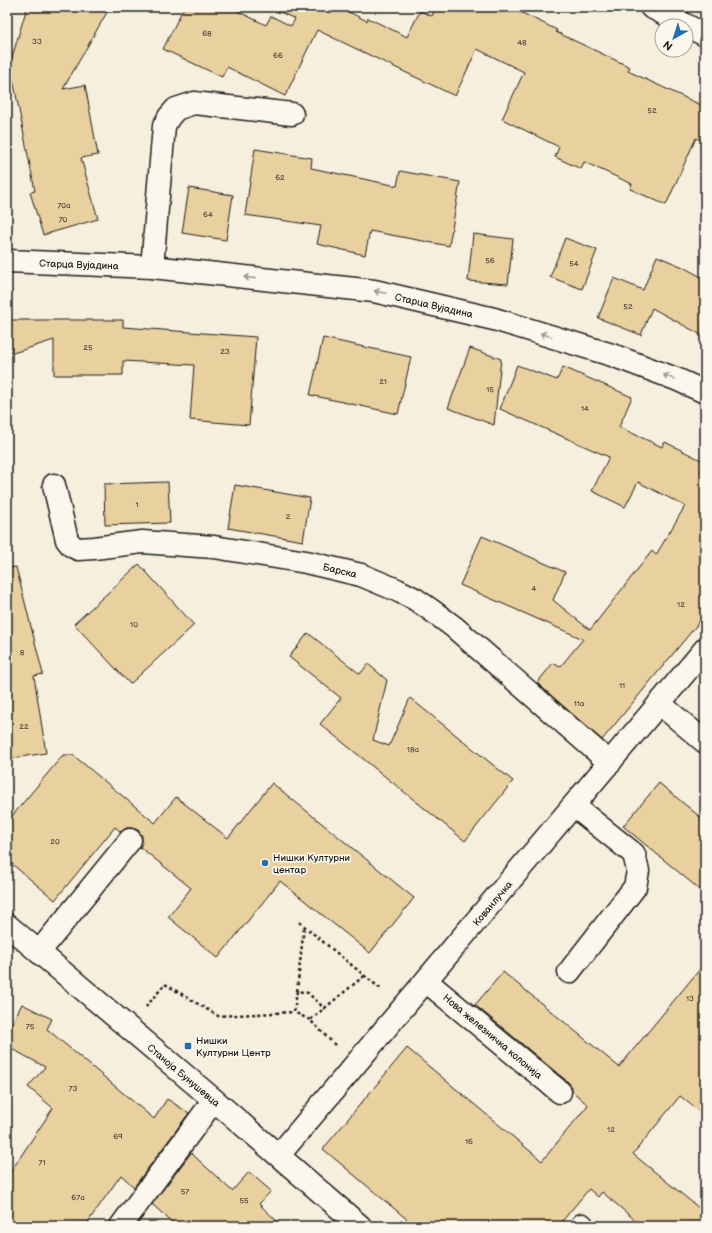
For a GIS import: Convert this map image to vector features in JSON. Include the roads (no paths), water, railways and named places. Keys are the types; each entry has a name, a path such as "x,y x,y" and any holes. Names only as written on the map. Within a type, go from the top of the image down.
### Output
{"street":[{"path":"651,7 705,36"},
{"path":"152,267 164,126 176,109 194,103 292,114"},
{"name":"Старца Вујадина","path":"7,261 152,267 374,291 494,318 612,355 676,379 705,392"},
{"name":"Барска","path":"54,485 67,540 72,546 78,549 142,542 214,547 306,562 361,575 397,590 431,610 454,627 610,763"},
{"name":"Кованлучка","path":"279,1155 705,649"},
{"path":"660,703 705,742"},
{"path":"569,972 635,887 638,871 634,854 574,806"},
{"path":"39,952 130,840"},
{"name":"Станоја Бунушевца","path":"7,926 279,1155 349,1222"},
{"name":"Нова железничка колонија","path":"426,981 560,1092"},
{"path":"121,1226 214,1100"}],"place":[{"name":"Нишки Културни центар","path":"265,863"},
{"name":"Нишки Културни Центр","path":"188,1046"}]}
